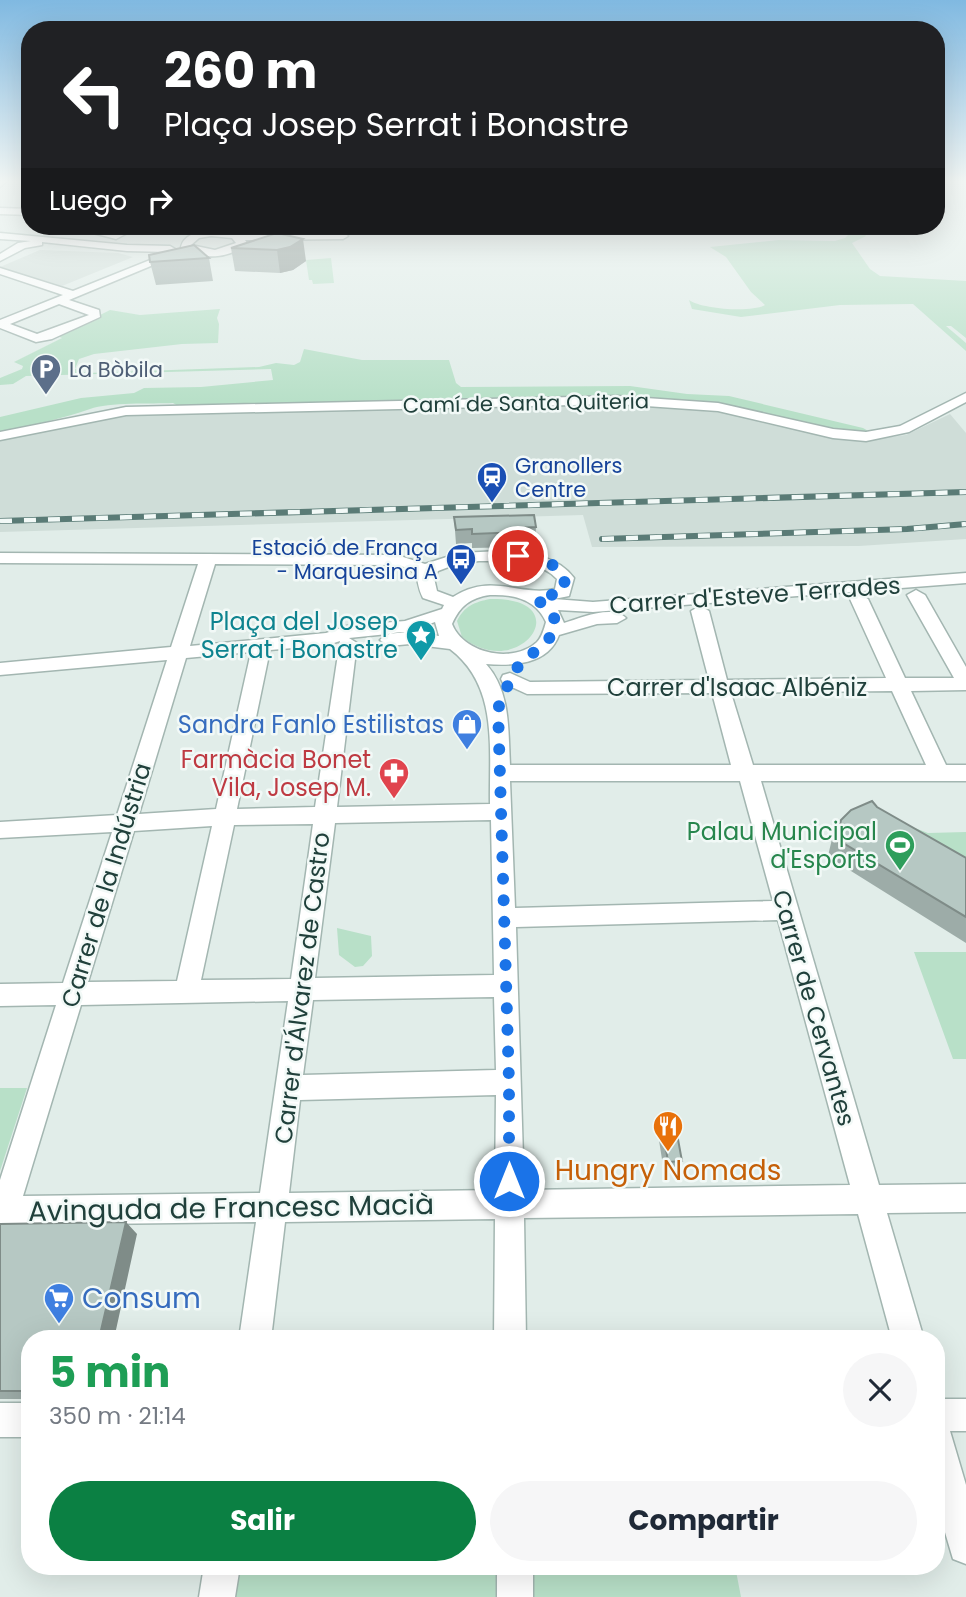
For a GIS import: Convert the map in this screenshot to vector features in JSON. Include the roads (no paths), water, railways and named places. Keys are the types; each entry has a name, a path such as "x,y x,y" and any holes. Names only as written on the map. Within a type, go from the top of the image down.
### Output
{"street":[{"path":"129,254 140,258 134,267"},
{"path":"167,258 175,254"},
{"path":"0,324 134,267 196,254"},
{"path":"0,271 72,295"},
{"path":"0,324 36,338 48,336 94,317 95,312 57,300"},
{"name":"Camí de Santa Quiteria","path":"0,436 126,411 638,400 736,410 839,435 868,437 898,431 966,397"},
{"path":"426,575 435,565 447,561 503,556 531,558 560,570 566,578 563,592 540,601"},
{"name":"Carrer de la Indústria","path":"1,1215 208,559"},
{"path":"2,562 397,559 416,565 426,575 429,594 450,608"},
{"name":"Carrer d'Esteve Terrades","path":"540,601 599,607 966,578"},
{"path":"0,669 328,639 347,632 407,626 450,608 472,594 494,590 522,593 540,601 553,617 554,631 541,649 530,655 497,660 459,648 410,638 348,643 328,639"},
{"name":"Carrer d'Esteve Terrades","path":"554,631 596,620 966,590"},
{"path":"916,595 966,683"},
{"path":"859,599 940,774"},
{"path":"450,608 443,623 446,634 486,676 498,708 509,1082 510,1330"},
{"name":"Carrer de Cervantes","path":"700,611 740,762 749,775 906,1330"},
{"name":"Carrer d'Álvarez de Castro","path":"256,1330 348,643"},
{"path":"187,990 262,645"},
{"path":"498,708 510,680 530,655"},
{"name":"Carrer d'Isaac Albéniz","path":"510,680 527,688 901,686 966,683"},
{"path":"500,773 966,773"},
{"path":"0,830 225,817 501,812"},
{"path":"504,918 785,910"},
{"path":"0,995 506,986"},
{"path":"289,1088 509,1082"},
{"name":"Avinguda de Francesc Macià","path":"1,1215 273,1208 966,1198"},
{"path":"945,1415 966,1415"},
{"path":"0,1420 21,1420"},
{"path":"945,1471 966,1546"},
{"path":"218,1597 221,1575"},
{"path":"515,1575 516,1597"}],"railway":[{"path":"0,521 966,492"},
{"path":"602,539 907,529 966,524"}],"place":[{"name":"La Bòbila","path":"46,396"},
{"name":"Granollers Centre","path":"492,504"},
{"name":"Estació de França - Marquesina A","path":"461,586"},
{"name":"Plaça del Josep Serrat i Bonastre","path":"421,662"},
{"name":"Sandra Fanlo Estilistas","path":"467,751"},
{"name":"Farmàcia Bonet Vila, Josep M.","path":"394,800"},
{"name":"Palau Municipal d'Esports","path":"900,872"},
{"name":"Hungry Nomads","path":"668,1153"},
{"name":"Consum","path":"59,1325"}]}
